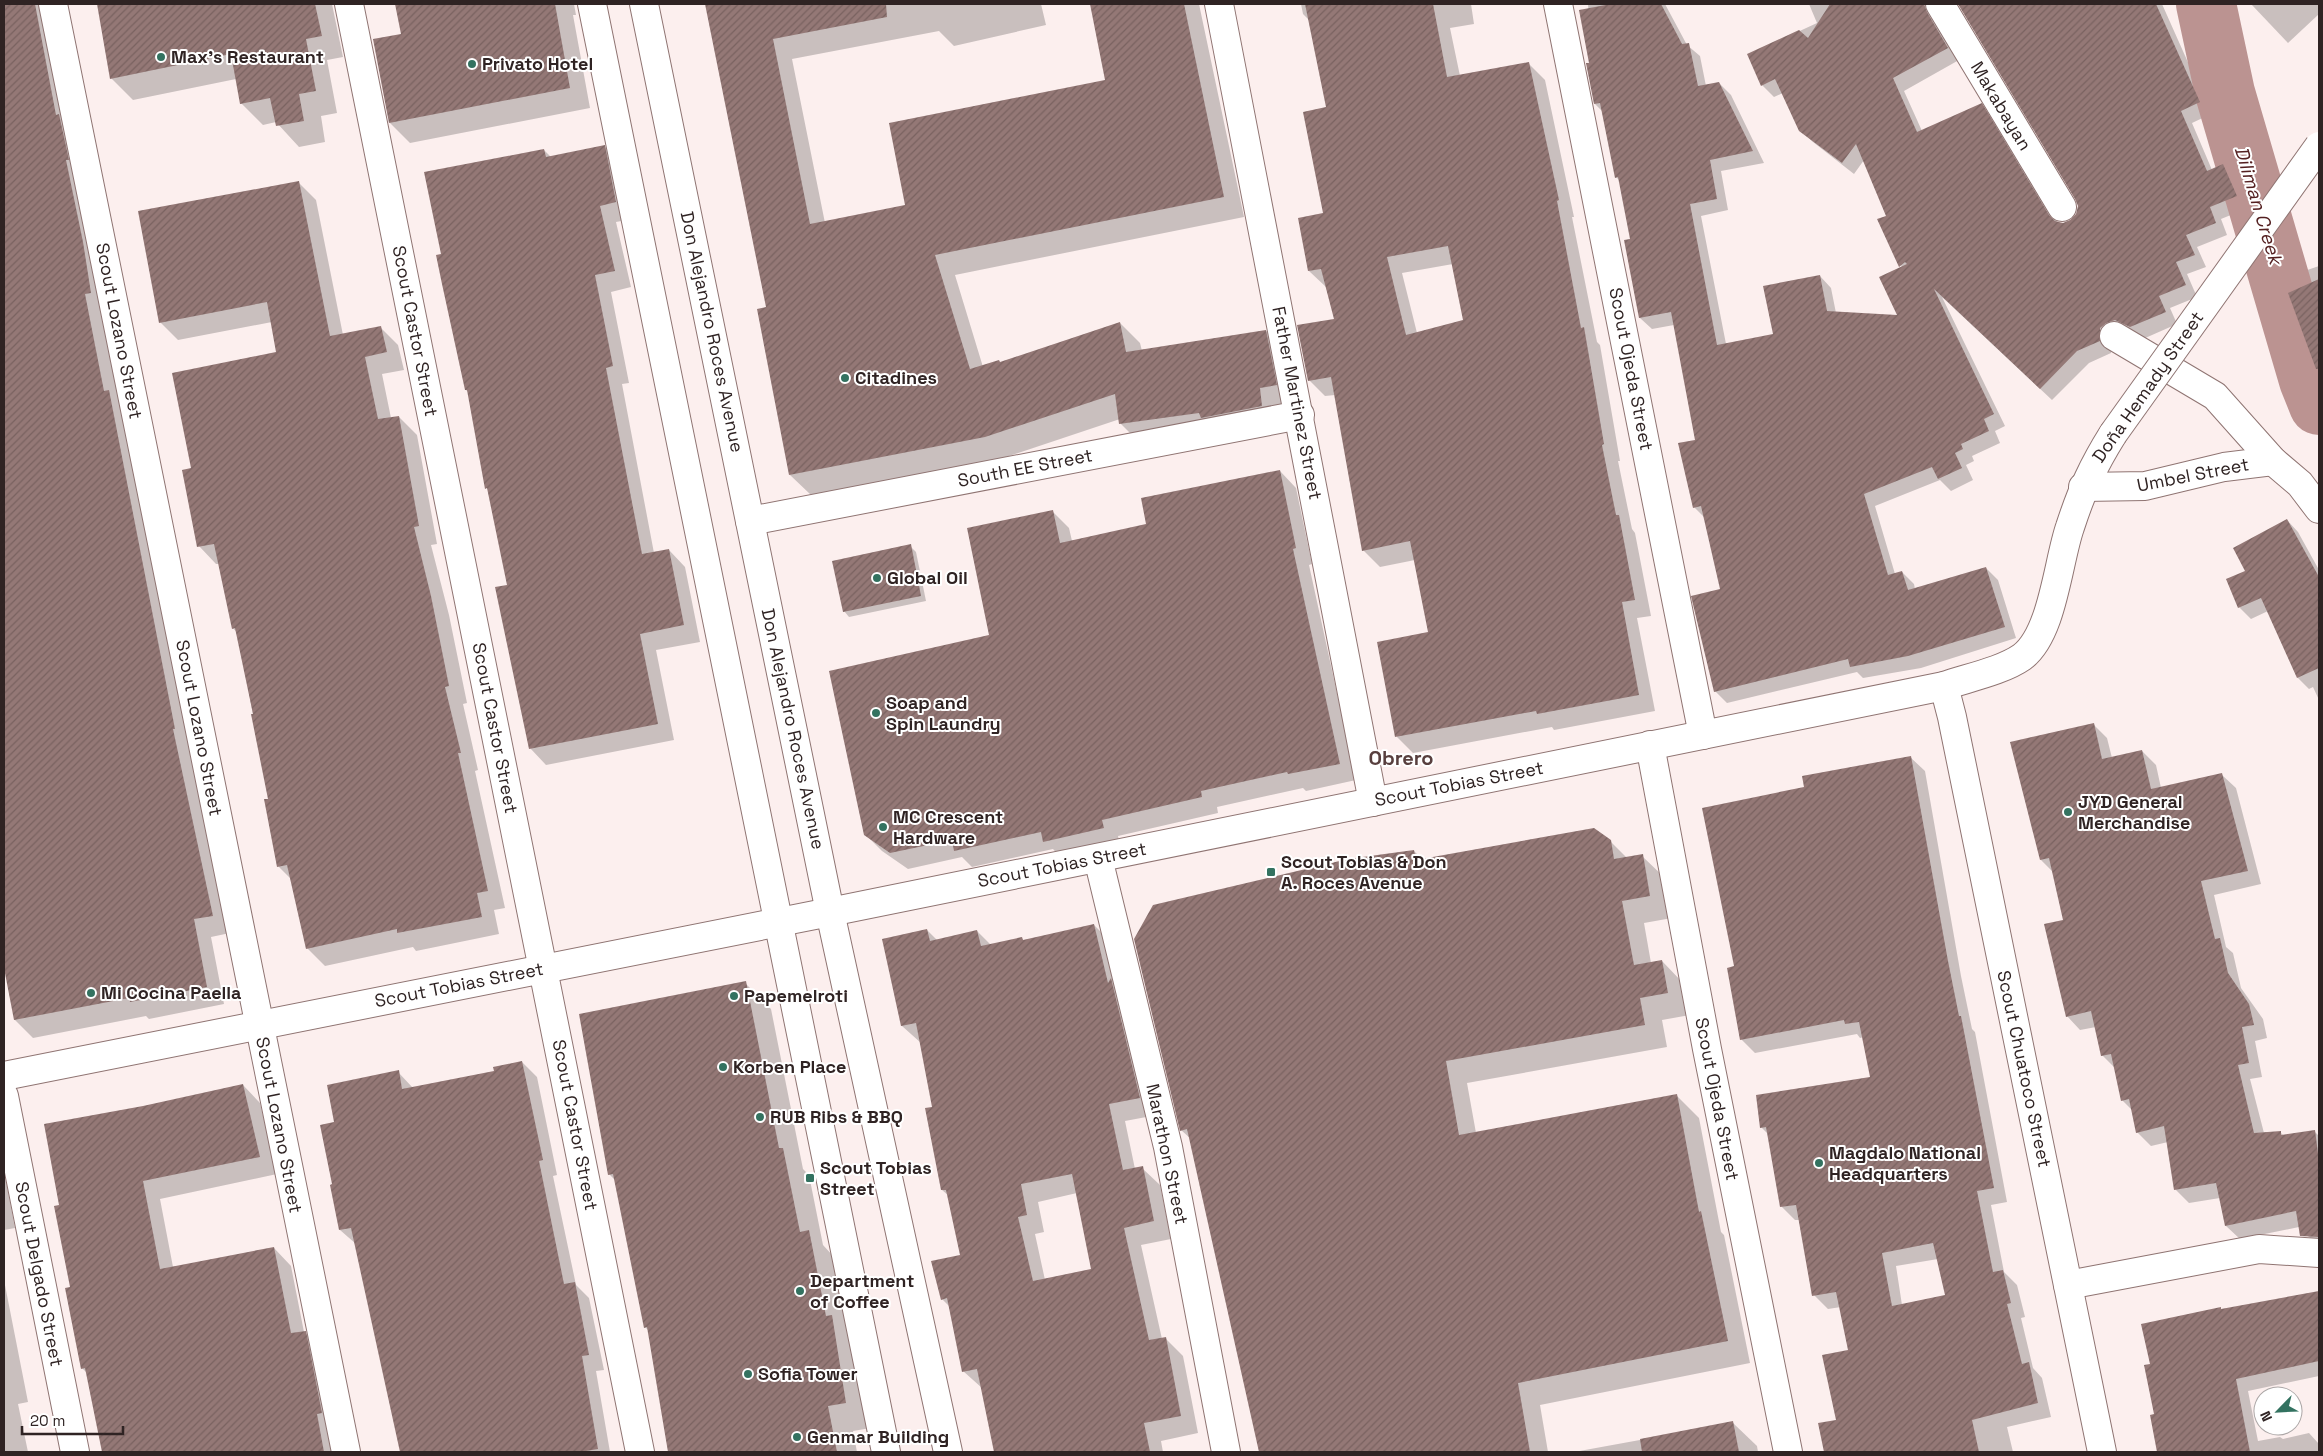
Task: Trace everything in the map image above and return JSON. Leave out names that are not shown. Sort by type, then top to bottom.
[{"type":"street","name":"Scout Lozano Street","points":[[52,4],[346,1452]]},
{"type":"street","name":"Scout Castor Street","points":[[349,4],[640,1452]]},
{"type":"street","points":[[592,4],[886,1452]]},
{"type":"street","name":"Don Alejandro Roces Avenue","points":[[644,4],[830,912],[948,1452]]},
{"type":"street","name":"Father Martinez Street","points":[[1220,4],[1373,802]]},
{"type":"street","name":"Scout Ojeda Street","points":[[1558,4],[1703,735]]},
{"type":"street","name":"Makabayan","points":[[1940,4],[2062,208]]},
{"type":"street","name":"Doña Hemady Street","points":[[1944,686],[1994,670],[2023,656],[2040,633],[2060,569],[2069,530],[2091,468],[2113,434],[2319,146]]},
{"type":"street","name":"Umbel Street","points":[[2114,336],[2215,396],[2273,461],[2300,484],[2319,509]]},
{"type":"street","name":"South EE Street","points":[[750,521],[1300,415]]},
{"type":"street","name":"Umbel Street","points":[[2083,487],[2145,486],[2224,467],[2273,461]]},
{"type":"street","name":"Scout Tobias Street","points":[[4,1076],[830,912],[1944,686]]},
{"type":"street","name":"Scout Chuatoco Street","points":[[1944,686],[1956,736],[2102,1452]]},
{"type":"street","name":"Scout Ojeda Street","points":[[1650,745],[1706,1049],[1788,1452]]},
{"type":"street","name":"Marathon Street","points":[[1098,858],[1168,1146],[1226,1452]]},
{"type":"street","name":"Scout Delgado Street","points":[[4,1096],[75,1452]]},
{"type":"street","points":[[2068,1285],[2259,1250],[2319,1253]]},
{"type":"building","points":[[4,4],[35,4],[56,115],[59,114],[69,160],[66,160],[83,242],[91,293],[85,294],[104,391],[109,390],[175,729],[173,729],[213,916],[194,919],[207,987],[130,1002],[129,998],[14,1020],[4,968]]},
{"type":"building","name":"Max's Restaurant","points":[[97,4],[315,4],[322,36],[306,39],[316,91],[299,94],[304,121],[276,126],[270,98],[240,104],[231,54],[110,79]]},
{"type":"building","name":"Privato Hotel","points":[[395,4],[555,4],[570,88],[389,123],[373,39],[401,34]]},
{"type":"building","points":[[705,4],[886,4],[887,17],[773,39],[810,224],[905,205],[889,123],[1105,80],[1090,4],[1184,4],[1224,197],[935,255],[970,369],[999,360],[1000,362],[1120,322],[1126,352],[1266,330],[1277,385],[1260,388],[1262,406],[1201,418],[1199,413],[1119,424],[1115,394],[985,437],[789,475],[757,309],[766,307]]},
{"type":"building","points":[[1305,4],[1433,4],[1447,77],[1529,62],[1559,200],[1557,201],[1581,328],[1584,327],[1604,444],[1602,445],[1616,515],[1619,515],[1635,600],[1622,602],[1639,695],[1537,714],[1536,711],[1395,737],[1377,642],[1428,632],[1410,541],[1362,551],[1331,377],[1308,381],[1297,325],[1334,319],[1321,269],[1308,271],[1298,218],[1323,213],[1303,112],[1326,107]],"holes":[[[1448,246],[1463,320],[1406,335],[1387,257]]]},
{"type":"building","points":[[1611,4],[1661,4],[1682,44],[1689,43],[1698,86],[1719,82],[1753,151],[1710,160],[1717,199],[1690,204],[1717,345],[1773,334],[1763,286],[1820,275],[1827,311],[1897,315],[1879,277],[1907,264],[1905,262],[1899,267],[1877,219],[1886,216],[1856,144],[1842,163],[1799,131],[1775,79],[1761,86],[1747,54],[1799,30],[1808,38],[1830,4],[1924,4],[1948,48],[1893,78],[1917,132],[1982,103],[2049,215],[2055,221],[2063,223],[2070,220],[2076,214],[2078,206],[2075,199],[1958,4],[2156,4],[2200,102],[2181,111],[2207,171],[2223,164],[2237,196],[2210,207],[2216,223],[2186,235],[2195,255],[2176,262],[2186,285],[2159,296],[2166,312],[2130,327],[2115,320],[2106,323],[2100,328],[2100,341],[2077,351],[2040,389],[1934,289],[1994,414],[1984,419],[1989,431],[1961,444],[1963,449],[1955,453],[1962,468],[1938,479],[1932,467],[1864,494],[1888,575],[1902,571],[1908,590],[1986,567],[2005,627],[1908,656],[1850,667],[1848,659],[1714,692],[1691,596],[1720,589],[1701,506],[1693,508],[1678,443],[1695,440],[1671,312],[1639,318],[1624,240],[1630,239],[1618,177],[1615,178],[1600,103],[1594,104],[1586,63],[1589,63],[1579,10]]},
{"type":"building","points":[[605,145],[616,202],[600,206],[615,271],[595,275],[613,366],[606,368],[642,554],[669,549],[684,625],[640,634],[658,724],[529,749],[495,587],[507,585],[487,488],[485,489],[467,390],[465,390],[436,255],[441,254],[424,172],[544,149],[546,157]]},
{"type":"building","points":[[299,181],[330,336],[381,326],[387,352],[365,357],[378,419],[399,416],[419,526],[414,527],[431,596],[449,686],[445,687],[461,753],[458,753],[488,891],[477,893],[482,917],[397,933],[397,929],[306,949],[287,865],[277,867],[264,799],[268,799],[251,714],[253,714],[235,628],[232,629],[214,544],[197,547],[182,470],[191,468],[172,373],[276,352],[267,302],[159,323],[138,211]]},
{"type":"building","points":[[2319,279],[2319,369],[2316,369],[2288,293]]},
{"type":"building","points":[[1280,470],[1296,548],[1293,549],[1340,764],[1288,774],[1287,772],[1201,791],[1202,797],[1102,820],[1104,828],[1043,842],[1041,832],[954,851],[952,840],[890,853],[864,835],[829,671],[989,635],[967,528],[1053,510],[1060,543],[1146,524],[1141,498]]},
{"type":"building","points":[[2287,519],[2319,577],[2319,668],[2297,678],[2261,598],[2238,608],[2226,579],[2245,571],[2233,548]]},
{"type":"building","name":"Global Oil","points":[[911,544],[921,596],[843,612],[832,561]]},
{"type":"building","points":[[2094,723],[2102,759],[2142,750],[2151,789],[2222,773],[2248,871],[2201,881],[2215,939],[2220,938],[2228,973],[2249,1004],[2254,1025],[2242,1027],[2249,1063],[2238,1065],[2254,1133],[2281,1131],[2281,1135],[2315,1130],[2319,1161],[2319,1237],[2300,1236],[2296,1211],[2225,1226],[2216,1183],[2174,1190],[2164,1126],[2136,1133],[2129,1099],[2121,1101],[2111,1054],[2101,1056],[2091,1011],[2066,1017],[2044,924],[2063,920],[2049,858],[2040,860],[2010,742]]},
{"type":"building","points":[[1911,756],[1948,961],[1959,1016],[1961,1016],[1994,1188],[1977,1191],[1993,1272],[2003,1270],[2011,1303],[2007,1304],[2022,1364],[2029,1362],[2038,1403],[1972,1420],[1979,1452],[1824,1452],[1818,1423],[1836,1420],[1822,1355],[1848,1350],[1836,1292],[1812,1296],[1796,1205],[1780,1207],[1766,1127],[1760,1128],[1756,1095],[1870,1077],[1859,1022],[1845,1024],[1844,1020],[1740,1040],[1727,968],[1734,966],[1702,808],[1804,787],[1802,776]],"holes":[[[1933,1243],[1945,1295],[1892,1306],[1882,1253]]]},
{"type":"building","points":[[1594,828],[1611,840],[1614,859],[1643,854],[1650,896],[1622,901],[1634,965],[1662,960],[1668,993],[1640,998],[1645,1025],[1446,1061],[1459,1135],[1677,1094],[1699,1212],[1701,1211],[1728,1341],[1518,1383],[1530,1452],[1259,1452],[1187,1129],[1180,1131],[1134,939],[1153,905],[1348,859],[1414,850],[1416,860]]},
{"type":"building","points":[[1094,924],[1108,983],[1111,978],[1140,1098],[1109,1104],[1123,1170],[1143,1166],[1154,1221],[1124,1228],[1149,1340],[1166,1337],[1181,1416],[1144,1423],[1150,1452],[994,1452],[977,1369],[962,1372],[947,1298],[941,1300],[931,1261],[960,1255],[946,1190],[941,1190],[925,1108],[932,1107],[916,1023],[901,1026],[882,939],[927,929],[930,941],[977,930],[981,946],[1022,937],[1023,940]],"holes":[[[1072,1174],[1091,1269],[1033,1281],[1018,1217],[1027,1215],[1021,1184]]]},
{"type":"building","points":[[746,981],[779,1148],[783,1148],[800,1232],[809,1230],[826,1316],[832,1315],[846,1403],[828,1406],[837,1452],[668,1452],[647,1327],[644,1328],[613,1174],[608,1175],[579,1014]]},
{"type":"building","points":[[522,1061],[543,1160],[539,1161],[564,1284],[575,1282],[589,1355],[582,1356],[598,1449],[580,1452],[400,1452],[351,1228],[339,1230],[330,1185],[332,1184],[320,1125],[334,1122],[327,1085],[399,1070],[402,1089],[494,1071],[493,1067]]},
{"type":"building","points":[[243,1084],[260,1157],[143,1181],[160,1269],[274,1247],[291,1333],[306,1331],[322,1413],[317,1414],[324,1452],[102,1452],[85,1368],[81,1369],[65,1288],[70,1287],[54,1206],[59,1205],[44,1124],[143,1106]]},
{"type":"building","points":[[2319,1291],[2319,1361],[2236,1379],[2250,1452],[2157,1452],[2150,1415],[2154,1414],[2144,1365],[2150,1364],[2141,1324],[2221,1307],[2221,1309]]},
{"type":"building","points":[[1733,1421],[1739,1452],[1642,1452],[1640,1439]]},
{"type":"waterway","name":"Diliman Creek","points":[[2206,4],[2225,93],[2309,380],[2319,405]]},
{"type":"place","name":"Max's Restaurant","points":[[161,57]]},
{"type":"place","name":"Privato Hotel","points":[[472,64]]},
{"type":"place","name":"Citadines","points":[[845,378]]},
{"type":"place","name":"Global Oil","points":[[877,578]]},
{"type":"place","name":"Soap and Spin Laundry","points":[[876,713]]},
{"type":"place","name":"JYD General Merchandise","points":[[2068,812]]},
{"type":"place","name":"MC Crescent Hardware","points":[[883,827]]},
{"type":"place","name":"Scout Tobias & Don A. Roces Avenue","points":[[1271,872]]},
{"type":"place","name":"Mi Cocina Paella","points":[[91,993]]},
{"type":"place","name":"Papemelroti","points":[[734,996]]},
{"type":"place","name":"Korben Place","points":[[723,1067]]},
{"type":"place","name":"RUB Ribs & BBQ","points":[[760,1117]]},
{"type":"place","name":"Magdalo National Headquarters","points":[[1819,1163]]},
{"type":"place","name":"Scout Tobias Street","points":[[810,1178]]},
{"type":"place","name":"Department of Coffee","points":[[800,1291]]},
{"type":"place","name":"Sofia Tower","points":[[748,1374]]},
{"type":"place","name":"Genmar Building","points":[[797,1437]]},
{"type":"district","name":"Obrero","points":[[1401,758]]}]
